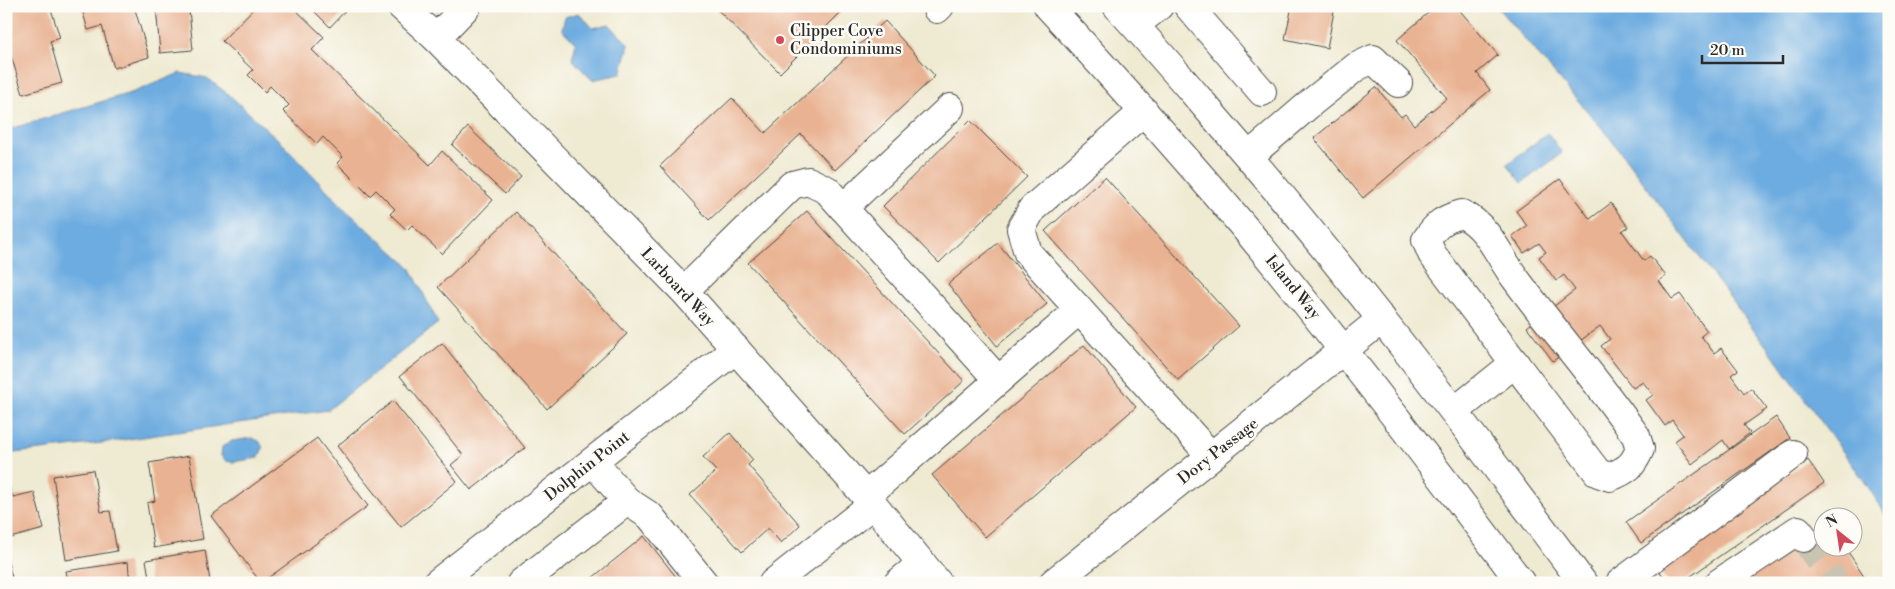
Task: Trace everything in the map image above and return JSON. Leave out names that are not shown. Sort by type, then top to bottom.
[{"type":"street","name":"Larboard Way","points":[[400,6],[436,38],[684,291],[870,500],[930,573]]},
{"type":"street","points":[[436,38],[467,6]]},
{"type":"street","name":"Island Way","points":[[1048,6],[1144,111],[1244,227],[1344,350],[1435,467],[1521,583]]},
{"type":"street","points":[[1159,6],[1126,16],[1249,156],[1382,319],[1455,411],[1583,583]]},
{"type":"street","points":[[1188,6],[1262,92]]},
{"type":"street","points":[[1249,156],[1356,67],[1373,59],[1398,83]]},
{"type":"street","points":[[843,208],[950,108]]},
{"type":"street","points":[[1144,111],[1032,209],[1021,229],[1028,253],[1211,456]]},
{"type":"street","points":[[684,291],[792,186],[808,181],[827,190],[998,380]]},
{"type":"street","points":[[1462,214],[1474,220],[1491,240],[1513,276],[1636,436],[1640,449],[1635,462],[1624,472],[1610,477],[1598,473],[1515,362],[1432,254],[1426,240],[1437,225],[1449,217],[1462,214]]},
{"type":"street","points":[[773,583],[870,500],[998,380],[1079,310]]},
{"type":"street","name":"Dory Passage","points":[[1053,583],[1382,319]]},
{"type":"street","name":"Dolphin Point","points":[[437,583],[736,349]]},
{"type":"street","points":[[1455,411],[1515,362]]},
{"type":"street","points":[[1620,583],[1793,454]]},
{"type":"street","points":[[593,462],[627,501],[650,516],[704,583]]},
{"type":"street","points":[[521,583],[627,501]]},
{"type":"street","points":[[1719,583],[1798,530],[1804,538]]},
{"type":"street","points":[[898,583],[930,573]]},
{"type":"water","points":[[1496,6],[1889,6],[1889,520],[1867,485],[1773,355],[1607,134]]},
{"type":"water","points":[[579,13],[593,28],[609,24],[629,45],[621,74],[592,80],[572,59],[576,44],[562,29],[565,17]]},
{"type":"water","points":[[180,73],[207,78],[228,94],[281,142],[347,211],[410,267],[438,323],[328,410],[102,443],[6,454],[6,130],[134,92]]},
{"type":"water","points":[[1548,133],[1562,153],[1522,183],[1507,164]]},
{"type":"water","points":[[252,438],[259,441],[263,448],[258,458],[232,462],[226,461],[221,456],[222,447],[232,441]]},
{"type":"building","points":[[21,6],[50,6],[60,38],[50,41],[62,83],[23,94],[6,40],[6,11]]},
{"type":"building","points":[[81,6],[134,6],[149,57],[114,68],[102,26],[88,30]]},
{"type":"building","points":[[156,6],[222,6],[223,8],[189,10],[193,50],[160,53]]},
{"type":"building","points":[[256,6],[292,6],[324,37],[312,50],[430,165],[442,151],[493,200],[442,254],[412,225],[407,230],[390,214],[395,209],[376,190],[370,196],[337,163],[343,157],[323,137],[317,144],[283,111],[289,105],[270,86],[265,92],[248,75],[253,70],[222,41]]},
{"type":"building","points":[[309,6],[343,6],[346,10],[330,27]]},
{"type":"building","name":"Clipper Cove Condominiums","points":[[714,6],[847,6],[780,73]]},
{"type":"building","points":[[1292,6],[1335,6],[1327,48],[1285,39]]},
{"type":"building","points":[[1436,6],[1456,6],[1498,55],[1477,73],[1490,90],[1363,198],[1314,138],[1376,87],[1401,117],[1405,114],[1414,125],[1447,98],[1397,40]]},
{"type":"building","points":[[885,21],[935,76],[835,170],[801,134],[709,220],[660,166],[732,98],[765,133]]},
{"type":"building","points":[[970,120],[1027,177],[939,263],[883,206]]},
{"type":"building","points":[[468,127],[521,177],[505,194],[452,145]]},
{"type":"building","points":[[1105,177],[1239,326],[1178,380],[1045,231]]},
{"type":"building","points":[[1560,179],[1590,219],[1611,203],[1628,227],[1622,231],[1644,261],[1650,256],[1666,276],[1659,281],[1672,299],[1680,294],[1707,331],[1701,336],[1714,353],[1721,348],[1738,370],[1731,375],[1744,393],[1751,388],[1767,409],[1744,425],[1750,433],[1729,449],[1723,440],[1692,464],[1675,441],[1683,435],[1672,420],[1665,426],[1646,400],[1653,395],[1643,382],[1633,388],[1601,346],[1610,339],[1600,326],[1553,361],[1527,327],[1575,290],[1564,275],[1556,281],[1539,257],[1546,252],[1539,243],[1524,253],[1512,236],[1527,226],[1516,211]]},
{"type":"building","points":[[807,211],[964,381],[905,434],[748,263]]},
{"type":"building","points":[[516,212],[627,334],[547,409],[438,287]]},
{"type":"building","points":[[998,243],[1047,304],[997,346],[948,284]]},
{"type":"building","points":[[442,343],[525,448],[471,490],[451,465],[463,455],[400,376]]},
{"type":"building","points":[[1084,345],[1136,407],[985,537],[932,475]]},
{"type":"building","points":[[393,401],[457,481],[401,527],[337,446]]},
{"type":"building","points":[[1776,417],[1790,438],[1641,543],[1626,522]]},
{"type":"building","points":[[730,433],[753,460],[748,465],[800,525],[781,543],[768,528],[742,552],[690,495],[716,471],[703,457]]},
{"type":"building","points":[[317,438],[368,506],[261,583],[211,516]]},
{"type":"building","points":[[189,456],[203,539],[154,548],[147,503],[155,501],[149,463]]},
{"type":"building","points":[[1808,460],[1824,483],[1681,583],[1668,583],[1656,566]]},
{"type":"building","points":[[93,470],[101,512],[110,511],[117,551],[66,560],[53,476]]},
{"type":"building","points":[[6,476],[13,497],[34,492],[44,529],[6,539]]},
{"type":"building","points":[[1812,533],[1812,556],[1851,556],[1869,583],[1738,583]]},
{"type":"building","points":[[644,536],[681,583],[586,583]]},
{"type":"building","points":[[205,550],[210,581],[200,583],[150,583],[146,560]]},
{"type":"building","points":[[6,558],[12,578],[6,580]]},
{"type":"building","points":[[128,562],[130,583],[68,583],[66,571]]},
{"type":"tunnel","points":[[1804,538],[1835,583]]},
{"type":"place","name":"Clipper Cove Condominiums","points":[[780,40]]}]
